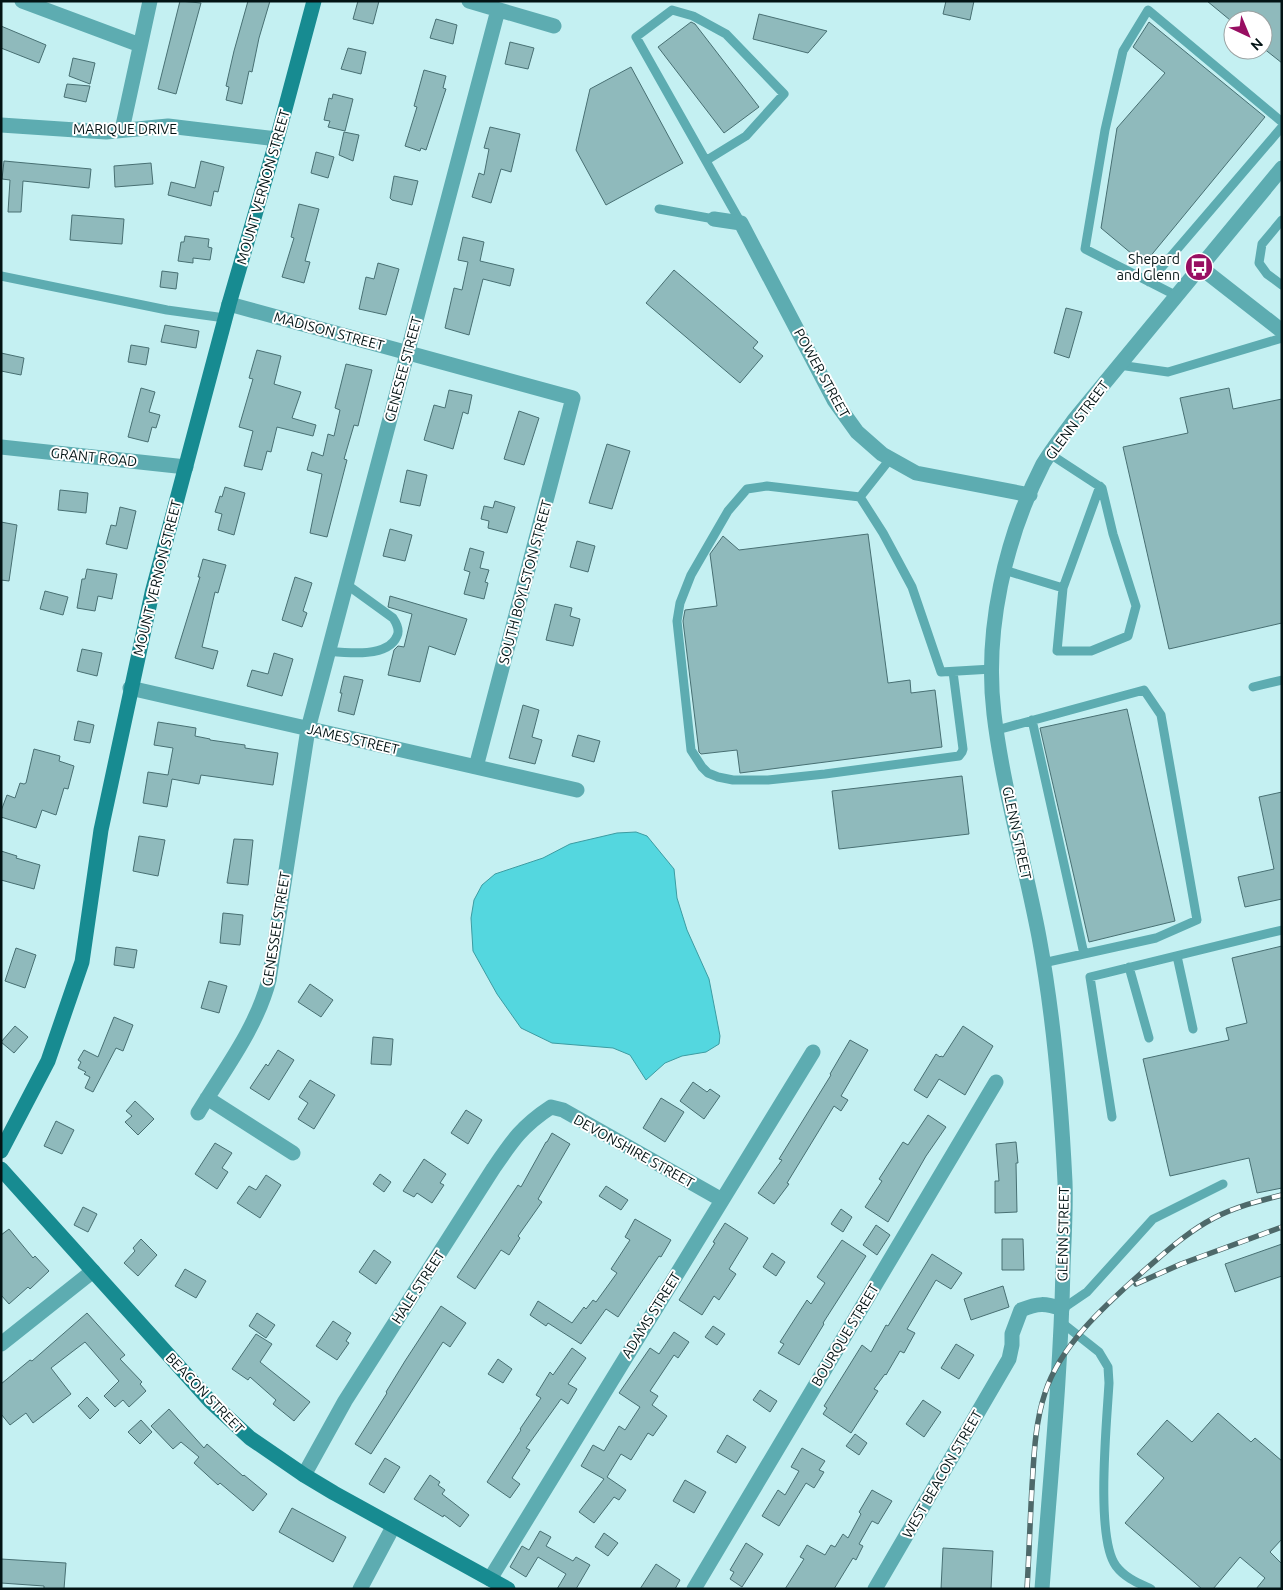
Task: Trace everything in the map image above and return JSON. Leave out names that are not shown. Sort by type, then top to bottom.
[{"type":"main road","name":"MOUNT VERNON STREET","points":[[1,1151],[48,1061],[82,962],[101,830],[130,688],[152,593],[227,311],[277,139],[314,1]]},
{"type":"main road","name":"BEACON STREET","points":[[1,1169],[229,1420],[250,1438],[304,1475],[393,1527],[508,1589]]},
{"type":"street","points":[[22,1],[140,45]]},
{"type":"street","points":[[122,130],[150,1]]},
{"type":"street","points":[[469,1],[554,26]]},
{"type":"street","name":"GENESEE STREET","points":[[308,728],[498,10]]},
{"type":"street","name":"MARIQUE DRIVE","points":[[1,125],[106,132],[168,126],[277,139]]},
{"type":"street","name":"GLENN STREET","points":[[1042,1589],[1062,1316],[1065,1186],[1058,1077],[1043,963],[1039,937],[1013,824],[992,699],[995,615],[1009,551],[1044,463],[1074,420],[1282,168]]},
{"type":"street","points":[[714,219],[741,223]]},
{"type":"street","name":"POWER STREET","points":[[741,223],[834,400],[857,432],[882,454],[916,472],[1030,495]]},
{"type":"street","points":[[1200,267],[1282,330]]},
{"type":"street","name":"MADISON STREET","points":[[227,311],[407,353],[573,398]]},
{"type":"street","name":"SOUTH BOYLSTON STREET","points":[[476,767],[573,398]]},
{"type":"street","name":"GRANT ROAD","points":[[1,447],[186,467]]},
{"type":"street","name":"JAMES STREET","points":[[130,688],[576,790]]},
{"type":"street","name":"GENESSEE STREET","points":[[198,1113],[246,1034],[264,998],[269,980],[308,728]]},
{"type":"street","name":"ADAMS STREET","points":[[490,1579],[813,1052]]},
{"type":"street","name":"BOURQUE STREET","points":[[694,1589],[996,1082]]},
{"type":"street","points":[[207,1098],[293,1153]]},
{"type":"street","name":"DEVONSHIRE STREET","points":[[546,1110],[551,1107],[563,1110],[722,1200]]},
{"type":"street","name":"HALE STREET","points":[[304,1475],[345,1400],[493,1169],[516,1135],[536,1116],[546,1110]]},
{"type":"street","points":[[1,1344],[93,1271]]},
{"type":"street","name":"WEST BEACON STREET","points":[[874,1589],[1009,1359],[1012,1334],[1021,1310],[1032,1305],[1047,1304],[1062,1316]]},
{"type":"street","points":[[360,1589],[393,1527]]},
{"type":"lane","points":[[707,160],[746,136],[784,94],[726,34],[693,16],[672,10],[636,37],[741,223]]},
{"type":"lane","points":[[1177,296],[1085,249],[1105,130],[1123,51],[1148,10],[1282,122]]},
{"type":"lane","points":[[1149,282],[1282,127]]},
{"type":"lane","points":[[659,209],[714,219]]},
{"type":"lane","points":[[1282,220],[1262,244],[1259,263],[1267,274],[1282,285]]},
{"type":"lane","points":[[1,276],[167,310],[227,311]]},
{"type":"lane","points":[[1119,365],[1168,372],[1282,338]]},
{"type":"lane","points":[[1050,454],[1100,486],[1102,488],[1113,534],[1136,606],[1128,636],[1091,651],[1057,651],[1063,588],[1100,486]]},
{"type":"lane","points":[[860,497],[890,459]]},
{"type":"lane","points":[[860,497],[755,486],[747,489],[728,511],[692,575],[680,603],[676,621],[691,750],[695,758],[702,767],[713,775],[747,781],[825,774],[959,756],[963,749],[953,672]]},
{"type":"lane","points":[[860,497],[883,533],[912,587],[941,672],[992,669]]},
{"type":"lane","points":[[1004,570],[1063,588]]},
{"type":"lane","points":[[328,652],[375,652],[392,644],[398,636],[398,626],[393,618],[346,584]]},
{"type":"lane","points":[[1253,688],[1282,680]]},
{"type":"lane","points":[[996,730],[1144,690],[1161,715],[1197,920],[1156,938],[1043,963]]},
{"type":"lane","points":[[1032,720],[1084,954]]},
{"type":"lane","points":[[1112,1117],[1090,977],[1282,930]]},
{"type":"lane","points":[[1177,956],[1194,1029]]},
{"type":"lane","points":[[1129,967],[1149,1038]]},
{"type":"lane","points":[[1151,1589],[1129,1578],[1115,1565],[1108,1543],[1104,1481],[1109,1383],[1108,1366],[1099,1352],[1062,1316],[1087,1292],[1153,1219],[1223,1184]]},
{"type":"water","points":[[636,832],[647,836],[674,869],[677,898],[687,930],[709,979],[720,1036],[719,1044],[706,1052],[682,1056],[665,1063],[646,1080],[630,1055],[613,1048],[552,1043],[521,1028],[497,994],[473,951],[471,918],[474,900],[482,885],[495,874],[543,858],[570,844],[617,833]]},
{"type":"building","points":[[180,1],[201,3],[176,94],[158,89]]},
{"type":"building","points":[[248,1],[270,1],[259,38],[252,72],[249,71],[242,104],[226,100],[229,87],[226,86]]},
{"type":"building","points":[[358,1],[379,1],[373,24],[353,19]]},
{"type":"building","points":[[946,1],[974,1],[970,20],[943,14]]},
{"type":"building","points":[[1207,1],[1282,1],[1282,63],[1273,56],[1273,10],[1223,10],[1223,14]]},
{"type":"building","points":[[759,14],[827,31],[808,53],[753,39]]},
{"type":"building","points":[[436,19],[457,25],[453,44],[430,38]]},
{"type":"building","points":[[691,22],[695,24],[759,107],[724,133],[658,47]]},
{"type":"building","points":[[1149,22],[1265,117],[1144,264],[1101,228],[1117,128],[1165,73],[1133,47]]},
{"type":"building","points":[[1,26],[46,45],[39,63],[1,48]]},
{"type":"building","points":[[510,42],[534,48],[528,69],[505,64]]},
{"type":"building","points":[[348,48],[366,52],[361,74],[341,69]]},
{"type":"building","points":[[73,58],[95,63],[90,84],[69,76]]},
{"type":"building","points":[[631,67],[683,163],[606,205],[576,150],[590,89]]},
{"type":"building","points":[[424,70],[446,76],[443,88],[446,89],[426,150],[421,148],[420,151],[405,146],[417,107],[414,106]]},
{"type":"building","points":[[67,84],[90,86],[86,102],[64,97]]},
{"type":"building","points":[[333,94],[353,99],[345,131],[328,127],[330,121],[324,120],[329,98],[332,99]]},
{"type":"building","points":[[490,127],[520,134],[511,172],[501,169],[491,203],[472,197],[479,173],[484,175],[489,149],[484,148]]},
{"type":"building","points":[[344,132],[359,135],[353,161],[339,155]]},
{"type":"building","points":[[316,152],[334,157],[328,178],[311,173]]},
{"type":"building","points":[[4,161],[91,169],[89,188],[23,181],[21,212],[8,212],[10,180],[2,179]]},
{"type":"building","points":[[201,161],[224,167],[218,192],[214,191],[211,206],[168,195],[171,182],[195,188]]},
{"type":"building","points":[[151,163],[153,184],[115,187],[114,166]]},
{"type":"building","points":[[394,176],[418,181],[412,205],[390,198]]},
{"type":"building","points":[[299,204],[319,209],[305,261],[310,262],[304,283],[282,277],[294,238],[291,237]]},
{"type":"building","points":[[72,215],[124,219],[122,244],[70,240]]},
{"type":"building","points":[[185,236],[209,239],[208,247],[212,248],[210,260],[193,258],[193,263],[178,261],[181,242],[184,242]]},
{"type":"building","points":[[463,237],[484,242],[480,261],[514,269],[510,286],[483,279],[469,335],[445,328],[454,288],[462,290],[468,262],[458,260]]},
{"type":"building","points":[[378,263],[399,269],[386,315],[359,309],[366,277],[374,279]]},
{"type":"building","points":[[674,270],[758,342],[753,348],[763,356],[740,383],[646,303]]},
{"type":"building","points":[[162,271],[178,273],[176,289],[160,287]]},
{"type":"building","points":[[1066,308],[1082,312],[1069,358],[1054,353]]},
{"type":"building","points":[[165,325],[199,331],[196,348],[161,342]]},
{"type":"building","points":[[131,345],[149,348],[146,365],[128,362]]},
{"type":"building","points":[[257,350],[281,356],[274,384],[301,392],[292,418],[316,425],[313,436],[277,427],[271,452],[267,451],[262,470],[244,466],[253,431],[239,427],[253,379],[249,378]]},
{"type":"building","points":[[1,353],[24,358],[21,375],[1,371]]},
{"type":"building","points":[[346,364],[372,370],[358,426],[354,425],[344,459],[347,460],[327,537],[310,533],[322,474],[307,470],[312,452],[323,456],[328,434],[334,436],[340,410],[335,408]]},
{"type":"building","points":[[141,388],[155,392],[149,412],[160,415],[156,428],[152,427],[148,442],[128,437]]},
{"type":"building","points":[[1229,388],[1233,409],[1282,399],[1282,623],[1169,649],[1123,447],[1188,433],[1180,398]]},
{"type":"building","points":[[449,390],[472,395],[468,414],[463,412],[453,449],[424,440],[434,405],[445,408]]},
{"type":"building","points":[[519,411],[539,418],[524,465],[504,459]]},
{"type":"building","points":[[607,444],[630,451],[612,509],[589,503]]},
{"type":"building","points":[[407,470],[427,475],[420,506],[400,502]]},
{"type":"building","points":[[225,487],[245,493],[234,535],[218,530],[222,514],[215,512]]},
{"type":"building","points":[[60,490],[88,493],[86,513],[58,510]]},
{"type":"building","points":[[495,501],[515,507],[507,533],[488,528],[489,521],[481,519],[484,506],[493,508]]},
{"type":"building","points":[[120,507],[136,511],[127,549],[106,544],[111,525],[116,526]]},
{"type":"building","points":[[1,522],[17,525],[9,581],[1,580]]},
{"type":"building","points":[[390,529],[412,535],[405,561],[383,556]]},
{"type":"building","points":[[868,534],[888,683],[910,680],[911,693],[935,690],[942,747],[740,773],[737,750],[701,754],[699,752],[683,621],[685,610],[717,606],[710,554],[723,536],[739,550]]},
{"type":"building","points":[[577,541],[595,546],[588,572],[570,567]]},
{"type":"building","points":[[470,548],[484,552],[480,568],[489,570],[485,582],[488,583],[484,599],[464,594],[470,572],[464,570]]},
{"type":"building","points":[[203,559],[226,565],[218,593],[215,592],[202,647],[218,651],[213,669],[175,658],[200,577],[198,577]]},
{"type":"building","points":[[87,569],[117,574],[112,599],[98,596],[95,611],[77,608],[82,579],[85,579]]},
{"type":"building","points":[[295,577],[312,583],[303,611],[307,613],[302,627],[282,620]]},
{"type":"building","points":[[45,591],[68,597],[63,615],[40,609]]},
{"type":"building","points":[[390,596],[467,619],[455,655],[429,646],[420,682],[388,675],[394,650],[398,646],[404,647],[412,614],[388,607]]},
{"type":"building","points":[[555,604],[572,608],[570,616],[580,619],[573,646],[546,640]]},
{"type":"building","points":[[82,649],[102,653],[97,676],[77,671]]},
{"type":"building","points":[[274,653],[293,659],[282,696],[247,686],[252,670],[268,674]]},
{"type":"building","points":[[344,676],[363,680],[354,715],[338,711]]},
{"type":"building","points":[[523,705],[539,710],[532,737],[542,740],[535,764],[509,758]]},
{"type":"building","points":[[1127,709],[1175,921],[1089,942],[1040,728]]},
{"type":"building","points":[[78,721],[94,725],[90,743],[74,740]]},
{"type":"building","points":[[158,722],[196,728],[195,736],[210,740],[245,745],[245,748],[278,753],[273,785],[201,775],[199,784],[172,779],[167,807],[143,803],[148,772],[168,775],[173,748],[154,745]]},
{"type":"building","points":[[578,735],[600,741],[594,762],[572,756]]},
{"type":"building","points":[[34,749],[60,756],[59,761],[74,766],[68,789],[64,788],[56,815],[42,810],[36,828],[1,817],[1,811],[7,795],[15,798],[20,783],[26,783]]},
{"type":"building","points":[[962,776],[969,834],[839,849],[832,791]]},
{"type":"building","points":[[1282,792],[1282,899],[1245,907],[1238,877],[1274,869],[1259,797]]},
{"type":"building","points":[[139,836],[165,840],[158,876],[133,871]]},
{"type":"building","points":[[234,839],[253,840],[248,885],[227,883]]},
{"type":"building","points":[[1,851],[17,856],[16,858],[40,865],[34,889],[1,880]]},
{"type":"building","points":[[223,913],[243,915],[240,945],[220,943]]},
{"type":"building","points":[[1282,946],[1282,1188],[1257,1193],[1249,1158],[1170,1176],[1143,1059],[1229,1040],[1226,1028],[1247,1023],[1232,958]]},
{"type":"building","points":[[116,947],[137,950],[134,968],[114,965]]},
{"type":"building","points":[[16,948],[36,955],[25,988],[5,981]]},
{"type":"building","points":[[209,981],[227,986],[219,1013],[201,1008]]},
{"type":"building","points":[[310,984],[333,1000],[321,1017],[298,1002]]},
{"type":"building","points":[[114,1017],[133,1025],[123,1051],[116,1048],[93,1092],[85,1088],[90,1077],[84,1074],[86,1072],[78,1068],[81,1062],[78,1060],[84,1050],[98,1057]]},
{"type":"building","points":[[15,1026],[28,1037],[14,1053],[1,1042]]},
{"type":"building","points":[[963,1026],[993,1046],[965,1095],[939,1079],[927,1098],[914,1090],[936,1054],[943,1057]]},
{"type":"building","points":[[373,1037],[393,1039],[391,1065],[371,1064]]},
{"type":"building","points":[[850,1040],[868,1050],[841,1096],[848,1100],[841,1111],[834,1106],[787,1183],[789,1184],[774,1204],[758,1193],[782,1160],[779,1159],[831,1075]]},
{"type":"building","points":[[278,1050],[294,1060],[269,1100],[250,1088]]},
{"type":"building","points":[[310,1080],[335,1095],[314,1129],[298,1119],[308,1103],[299,1097]]},
{"type":"building","points":[[693,1082],[707,1092],[710,1089],[720,1096],[704,1119],[680,1101]]},
{"type":"building","points":[[661,1098],[684,1112],[665,1142],[643,1128]]},
{"type":"building","points":[[135,1101],[154,1119],[138,1135],[125,1122],[132,1116],[126,1111]]},
{"type":"building","points":[[466,1110],[482,1120],[468,1144],[451,1133]]},
{"type":"building","points":[[928,1115],[946,1127],[926,1156],[888,1222],[865,1207],[882,1181],[879,1179],[903,1142],[908,1145]]},
{"type":"building","points":[[56,1121],[74,1130],[62,1154],[44,1146]]},
{"type":"building","points":[[552,1133],[570,1144],[538,1199],[542,1202],[518,1236],[520,1238],[509,1255],[501,1250],[475,1289],[457,1277],[518,1185],[521,1187]]},
{"type":"building","points":[[1016,1142],[1018,1163],[1016,1163],[1017,1212],[995,1213],[995,1181],[999,1181],[996,1144]]},
{"type":"building","points":[[215,1143],[232,1153],[222,1168],[228,1172],[217,1189],[195,1174]]},
{"type":"building","points":[[424,1159],[446,1174],[440,1183],[444,1185],[432,1203],[417,1193],[414,1197],[403,1191]]},
{"type":"building","points":[[380,1174],[391,1182],[384,1192],[373,1184]]},
{"type":"building","points":[[266,1175],[281,1185],[260,1218],[237,1203],[249,1186],[256,1190]]},
{"type":"building","points":[[606,1186],[628,1200],[621,1210],[599,1196]]},
{"type":"building","points":[[83,1207],[97,1214],[88,1232],[74,1225]]},
{"type":"building","points":[[841,1209],[852,1217],[843,1232],[831,1224]]},
{"type":"building","points":[[635,1219],[671,1240],[618,1317],[606,1309],[581,1344],[548,1323],[546,1326],[530,1315],[538,1301],[572,1323],[584,1307],[586,1309],[593,1300],[596,1302],[617,1273],[611,1269],[630,1240],[625,1237]]},
{"type":"building","points":[[725,1223],[748,1238],[729,1269],[736,1274],[719,1300],[714,1296],[702,1315],[679,1300],[715,1243],[713,1242]]},
{"type":"building","points":[[876,1225],[890,1235],[877,1255],[863,1245]]},
{"type":"building","points":[[9,1229],[33,1258],[35,1256],[49,1271],[30,1289],[28,1287],[9,1304],[1,1295],[1,1235]]},
{"type":"building","points":[[141,1239],[157,1255],[138,1276],[124,1263],[135,1251],[133,1248]]},
{"type":"building","points":[[1002,1239],[1023,1239],[1024,1270],[1002,1270]]},
{"type":"building","points":[[842,1240],[866,1256],[823,1323],[799,1365],[778,1353],[784,1344],[780,1342],[807,1300],[811,1304],[825,1283],[817,1277]]},
{"type":"building","points":[[1282,1244],[1282,1276],[1235,1292],[1225,1264]]},
{"type":"building","points":[[374,1250],[391,1262],[376,1284],[359,1272]]},
{"type":"building","points":[[772,1253],[785,1262],[776,1276],[763,1267]]},
{"type":"building","points":[[932,1254],[962,1273],[951,1289],[936,1280],[907,1329],[915,1333],[904,1353],[900,1351],[886,1375],[874,1389],[878,1391],[851,1433],[823,1414],[827,1408],[824,1406],[862,1345],[871,1352],[886,1325],[888,1326]]},
{"type":"building","points":[[185,1269],[206,1281],[196,1298],[175,1286]]},
{"type":"building","points":[[1003,1286],[1009,1307],[971,1320],[964,1299]]},
{"type":"building","points":[[441,1306],[466,1323],[450,1347],[443,1342],[371,1454],[355,1444]]},
{"type":"building","points":[[87,1313],[125,1355],[120,1359],[142,1382],[140,1384],[146,1391],[129,1407],[123,1400],[115,1407],[104,1396],[119,1381],[85,1342],[51,1368],[71,1394],[33,1423],[26,1413],[10,1425],[1,1414],[1,1384],[30,1360],[32,1361]]},
{"type":"building","points":[[257,1313],[275,1325],[266,1338],[249,1326]]},
{"type":"building","points":[[333,1321],[351,1333],[346,1341],[349,1343],[337,1360],[316,1346]]},
{"type":"building","points":[[713,1326],[725,1334],[717,1345],[705,1337]]},
{"type":"building","points":[[674,1332],[689,1342],[678,1358],[674,1355],[650,1391],[658,1396],[652,1405],[667,1416],[653,1436],[648,1433],[631,1460],[621,1454],[607,1477],[626,1490],[619,1500],[614,1497],[594,1523],[579,1512],[604,1479],[581,1466],[593,1445],[604,1451],[619,1426],[625,1430],[640,1407],[619,1393],[650,1348],[659,1354]]},
{"type":"building","points":[[256,1334],[272,1344],[260,1362],[310,1402],[294,1421],[273,1404],[276,1400],[250,1377],[248,1380],[232,1369]]},
{"type":"building","points":[[956,1344],[974,1355],[959,1379],[941,1368]]},
{"type":"building","points":[[572,1348],[586,1358],[568,1384],[577,1389],[568,1404],[561,1399],[526,1448],[530,1450],[512,1478],[520,1484],[510,1498],[487,1482],[541,1398],[536,1395],[550,1372],[553,1375]]},
{"type":"building","points":[[498,1359],[512,1369],[503,1383],[488,1374]]},
{"type":"building","points":[[760,1390],[777,1401],[770,1412],[753,1400]]},
{"type":"building","points":[[87,1397],[99,1410],[90,1419],[78,1406]]},
{"type":"building","points":[[923,1400],[941,1412],[924,1437],[906,1424]]},
{"type":"building","points":[[169,1409],[204,1448],[207,1444],[243,1476],[267,1494],[253,1511],[220,1483],[218,1485],[194,1463],[199,1457],[181,1442],[173,1449],[151,1426]]},
{"type":"building","points":[[1218,1413],[1251,1442],[1255,1438],[1282,1461],[1282,1539],[1270,1552],[1282,1564],[1282,1589],[1256,1589],[1265,1578],[1240,1557],[1213,1589],[1202,1589],[1125,1523],[1164,1478],[1137,1454],[1167,1420],[1192,1442]]},
{"type":"building","points":[[141,1420],[152,1432],[140,1444],[128,1432]]},
{"type":"building","points":[[855,1434],[867,1443],[859,1455],[846,1446]]},
{"type":"building","points":[[727,1435],[746,1447],[736,1463],[717,1452]]},
{"type":"building","points":[[802,1448],[825,1461],[819,1470],[824,1472],[814,1488],[806,1483],[779,1526],[762,1516],[778,1490],[785,1495],[799,1471],[791,1467]]},
{"type":"building","points":[[385,1458],[400,1467],[384,1493],[369,1484]]},
{"type":"building","points":[[430,1475],[440,1482],[438,1485],[445,1490],[442,1494],[469,1515],[460,1527],[444,1515],[443,1517],[414,1499]]},
{"type":"building","points":[[685,1480],[706,1492],[694,1513],[673,1501]]},
{"type":"building","points":[[872,1490],[892,1501],[878,1524],[872,1521],[859,1544],[863,1546],[856,1560],[853,1558],[834,1589],[785,1589],[804,1559],[800,1557],[807,1545],[825,1555],[831,1545],[835,1547],[843,1534],[848,1538],[861,1514],[859,1512]]},
{"type":"building","points":[[292,1508],[346,1537],[333,1562],[279,1532]]},
{"type":"building","points":[[540,1531],[551,1537],[546,1546],[573,1561],[576,1557],[590,1565],[576,1589],[557,1589],[566,1574],[538,1557],[526,1577],[510,1567],[522,1546],[529,1550]]},
{"type":"building","points":[[604,1533],[618,1543],[608,1556],[595,1547]]},
{"type":"building","points":[[746,1543],[763,1554],[742,1587],[730,1579],[734,1572],[730,1570]]},
{"type":"building","points":[[943,1548],[993,1551],[991,1589],[941,1589]]},
{"type":"building","points":[[1,1559],[66,1563],[64,1589],[44,1589],[44,1586],[1,1583]]},
{"type":"building","points":[[656,1564],[680,1580],[675,1589],[640,1589]]},
{"type":"railway","points":[[1027,1589],[1034,1451],[1037,1427],[1045,1393],[1062,1357],[1074,1340],[1102,1309],[1187,1235],[1205,1223],[1230,1211],[1282,1195]]},
{"type":"railway","points":[[1136,1284],[1181,1264],[1282,1227]]},
{"type":"place","name":"Shepard and Glenn","points":[[1199,267]]}]
